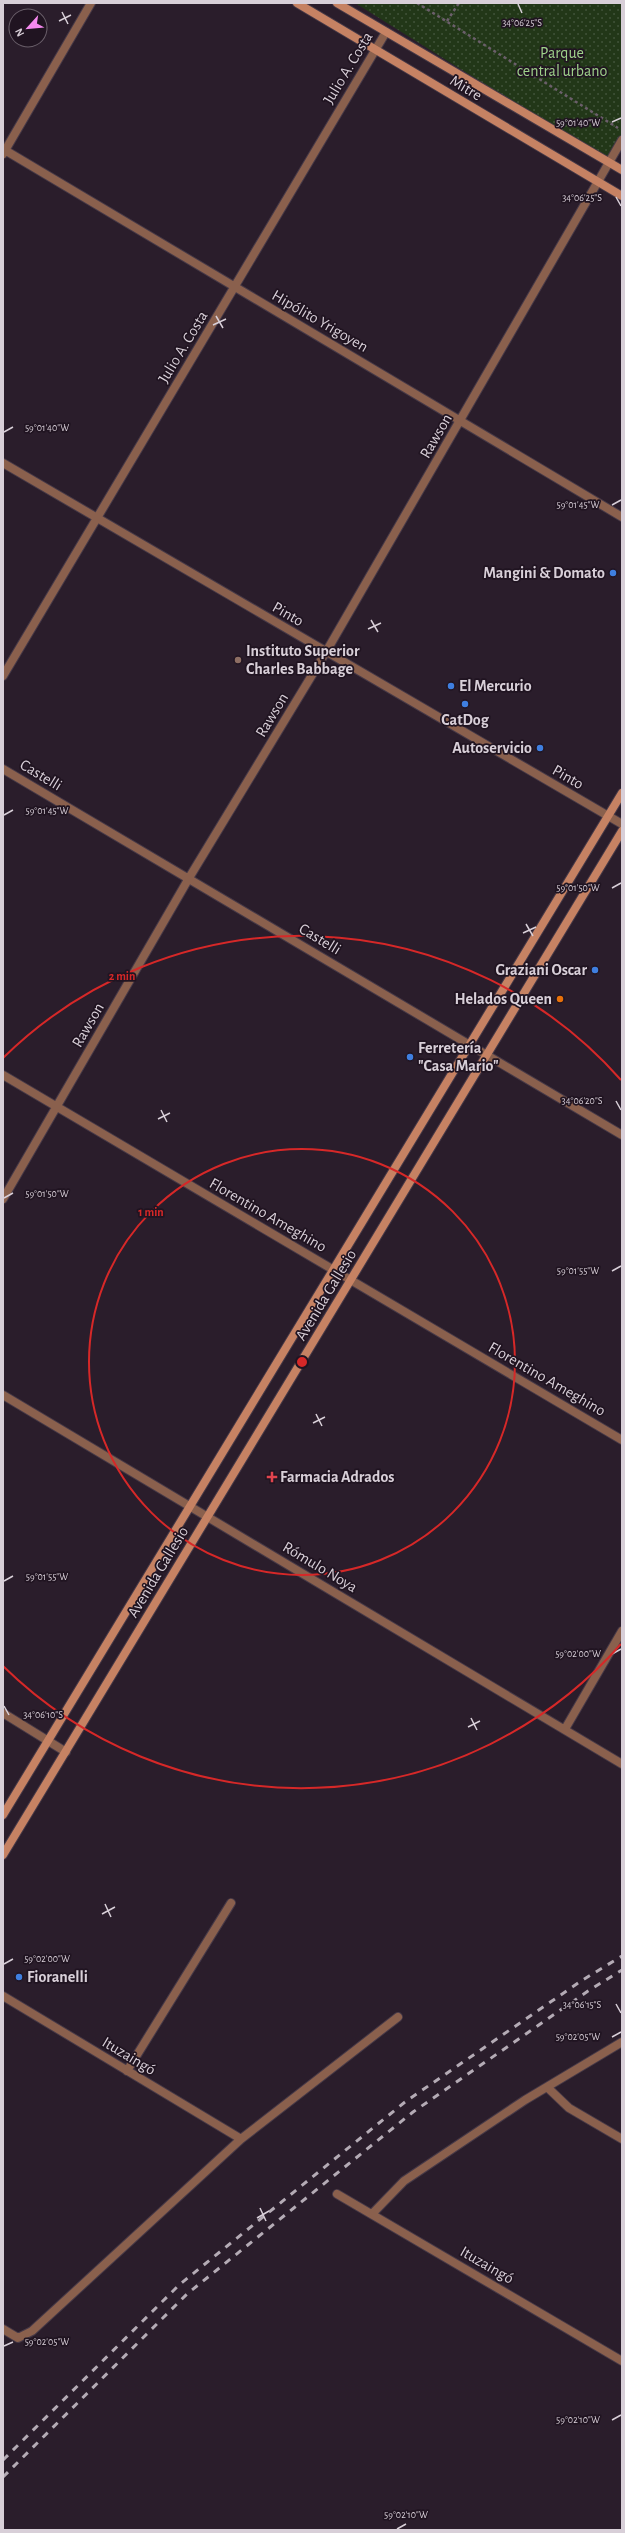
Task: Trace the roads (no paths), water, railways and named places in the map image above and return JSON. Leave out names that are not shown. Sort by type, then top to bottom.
[{"type":"main road","name":"Mitre","points":[[296,3],[622,196]]},
{"type":"main road","name":"Mitre","points":[[337,3],[622,170]]},
{"type":"main road","name":"Avenida Gallesio","points":[[3,1815],[622,793]]},
{"type":"main road","name":"Avenida Gallesio","points":[[3,1855],[622,831]]},
{"type":"street","points":[[4,151],[91,3]]},
{"type":"street","name":"Julio A. Costa","points":[[3,676],[386,32]]},
{"type":"street","name":"Rawson","points":[[3,1199],[189,878],[326,652],[622,140]]},
{"type":"street","name":"Hipólito Yrigoyen","points":[[4,151],[461,420],[622,517]]},
{"type":"street","name":"Pinto","points":[[3,463],[96,519],[622,824]]},
{"type":"street","name":"Castelli","points":[[3,769],[622,1134]]},
{"type":"street","name":"Florentino Ameghino","points":[[3,1075],[622,1440]]},
{"type":"street","name":"Rómulo Noya","points":[[3,1396],[622,1764]]},
{"type":"street","points":[[565,1729],[622,1631]]},
{"type":"street","points":[[3,1713],[66,1752]]},
{"type":"street","points":[[127,2071],[231,1903]]},
{"type":"street","name":"Ituzaingó","points":[[3,1996],[241,2140]]},
{"type":"street","points":[[3,2329],[18,2338],[32,2331],[241,2140],[398,2017]]},
{"type":"street","points":[[372,2214],[404,2181],[548,2087],[622,2042]]},
{"type":"street","points":[[548,2087],[569,2108],[622,2139]]},
{"type":"street","name":"Ituzaingó","points":[[337,2194],[622,2361]]},
{"type":"railway","points":[[3,2460],[179,2285],[405,2102],[581,1981],[622,1956]]},
{"type":"railway","points":[[3,2477],[187,2294],[413,2112],[588,1991],[622,1970]]},
{"type":"place","name":"Mangini & Domato","points":[[613,573]]},
{"type":"place","name":"Instituto Superior Charles Babbage","points":[[238,660]]},
{"type":"place","name":"El Mercurio","points":[[451,686]]},
{"type":"place","name":"CatDog","points":[[465,704]]},
{"type":"place","name":"Autoservicio","points":[[540,748]]},
{"type":"place","name":"Graziani Oscar","points":[[595,970]]},
{"type":"place","name":"Helados Queen","points":[[560,999]]},
{"type":"place","name":"Ferretería \"Casa Mario\"","points":[[410,1057]]},
{"type":"place","name":"Farmacia Adrados","points":[[272,1477]]},
{"type":"place","name":"Fioranelli","points":[[19,1977]]},
{"type":"park label","name":"Parque central urbano","points":[[562,62]]}]
